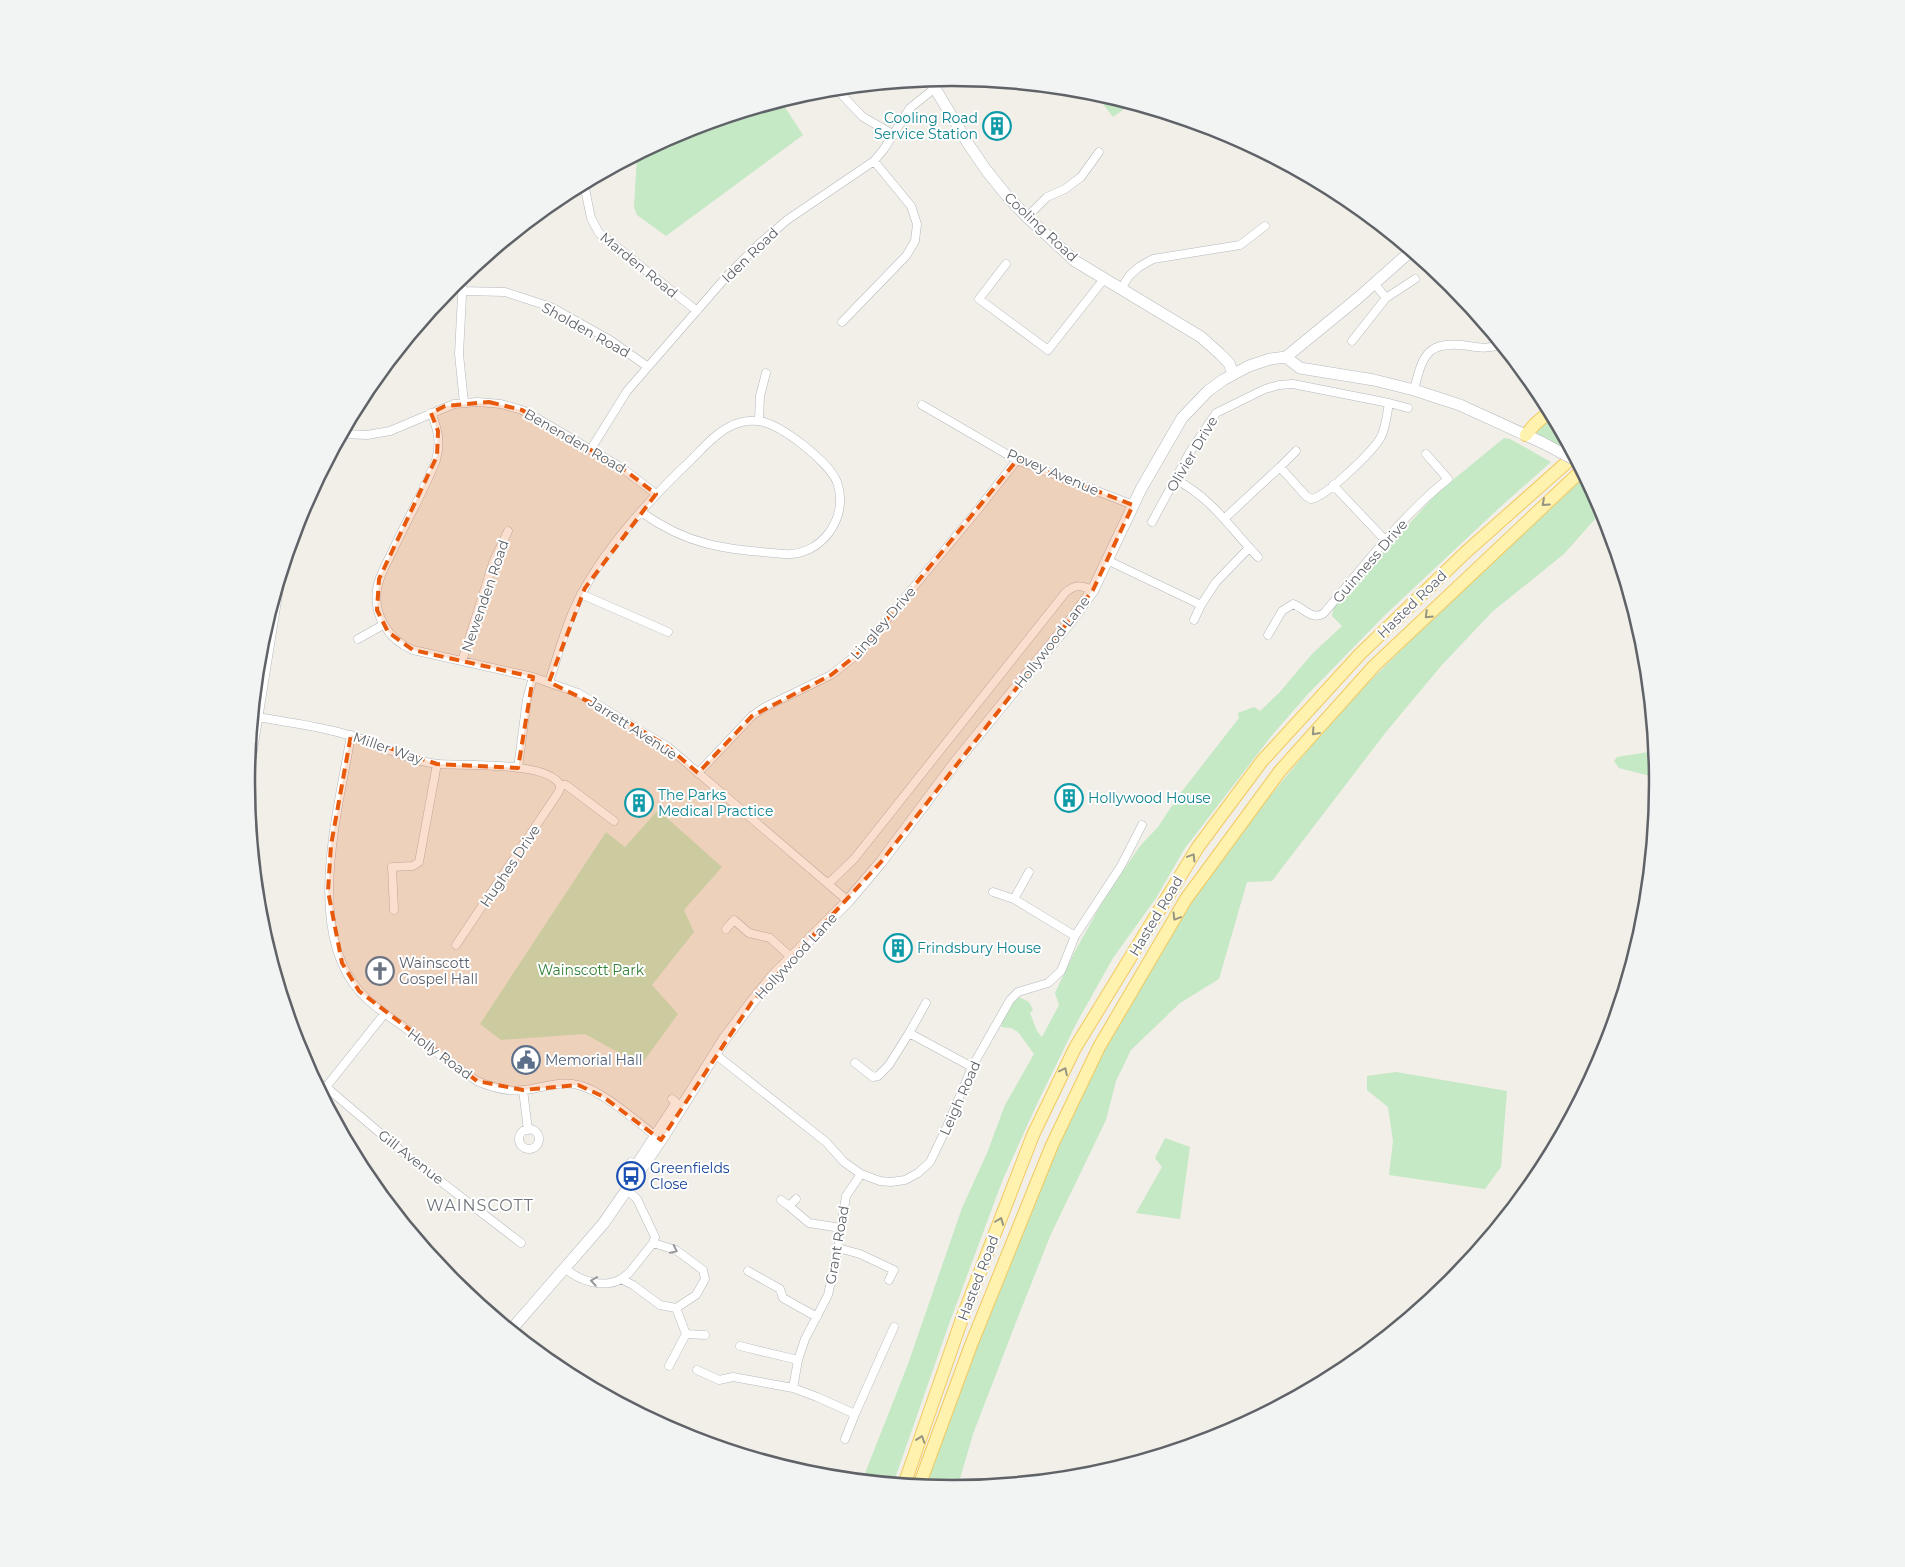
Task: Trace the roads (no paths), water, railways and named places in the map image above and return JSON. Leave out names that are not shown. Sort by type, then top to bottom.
[{"type":"main road","name":"Cooling Road","points":[[934,87],[986,170],[1006,196],[1027,217],[1075,261],[1201,337],[1229,363],[1234,374]]},
{"type":"main road","points":[[1406,254],[1326,325],[1286,356],[1300,368],[1374,380],[1414,390],[1460,405],[1568,456]]},
{"type":"main road","name":"Hollywood Lane","points":[[515,1326],[604,1224],[658,1138],[752,1002],[848,901],[881,862],[955,763],[1064,630],[1093,590],[1133,505],[1161,452],[1182,418],[1208,391],[1234,374],[1270,359],[1286,356]]},
{"type":"main road","points":[[1526,435],[1545,416]]},
{"type":"main road","name":"Hasted Road","points":[[906,1479],[963,1316],[1033,1136],[1075,1048],[1198,847],[1262,761],[1360,654],[1466,552],[1570,460]]},
{"type":"main road","name":"Hasted Road","points":[[921,1480],[971,1345],[1052,1145],[1098,1047],[1186,900],[1280,771],[1374,666],[1578,474]]},
{"type":"street","name":"Iden Road","points":[[591,449],[627,391],[727,276],[765,238],[787,220],[874,161],[884,150],[910,108],[929,87]]},
{"type":"street","points":[[842,95],[863,117],[894,135]]},
{"type":"street","points":[[1027,217],[1047,197],[1081,177],[1098,152]]},
{"type":"street","points":[[842,322],[906,256],[915,241],[917,224],[911,206],[874,161]]},
{"type":"street","name":"Marden Road","points":[[585,191],[590,218],[600,234],[697,311]]},
{"type":"street","points":[[1122,289],[1129,276],[1138,267],[1153,259],[1240,246],[1265,226]]},
{"type":"street","points":[[1006,264],[979,299],[1048,350],[1104,279]]},
{"type":"street","points":[[1352,341],[1386,298],[1414,279]]},
{"type":"street","points":[[1374,283],[1386,298]]},
{"type":"street","points":[[462,287],[459,354],[464,402]]},
{"type":"street","name":"Sholden Road","points":[[462,291],[505,292],[551,307],[610,340],[648,366]]},
{"type":"street","points":[[1414,390],[1422,362],[1435,348],[1449,344],[1488,348],[1495,346]]},
{"type":"street","points":[[758,421],[760,396],[766,373]]},
{"type":"street","name":"Olivier Drive","points":[[1152,522],[1198,438],[1216,412],[1266,389],[1292,384],[1408,408]]},
{"type":"street","name":"Benenden Road","points":[[349,434],[380,433],[402,426],[449,405],[464,402],[493,402],[516,408],[534,416],[622,468],[656,494]]},
{"type":"street","points":[[1280,466],[1306,496],[1311,499],[1323,495],[1364,457],[1380,438],[1385,428],[1389,403]]},
{"type":"street","name":"Povey Avenue","points":[[922,405],[1017,460],[1133,505]]},
{"type":"street","name":"Jarrett Avenue","points":[[431,413],[438,432],[438,452],[429,477],[379,579],[376,602],[383,625],[393,638],[406,647],[420,653],[533,677],[578,693],[668,747],[848,901]]},
{"type":"street","points":[[549,682],[573,612],[581,594],[598,567],[641,512],[656,494],[721,431],[737,423],[758,421],[781,428],[827,466],[836,481],[840,502],[838,517],[822,541],[809,549],[788,554],[708,545],[670,531],[641,512]]},
{"type":"street","points":[[1225,518],[1296,451]]},
{"type":"street","name":"Guinness Drive","points":[[1268,635],[1282,611],[1293,604],[1299,606],[1312,616],[1317,617],[1323,614],[1386,541],[1448,479],[1426,454]]},
{"type":"street","name":"Lingley Drive","points":[[698,773],[752,716],[765,707],[831,675],[859,653],[1017,460]]},
{"type":"street","points":[[1175,479],[1204,498],[1225,518],[1258,557]]},
{"type":"street","points":[[1333,485],[1386,541]]},
{"type":"street","name":"Newenden Road","points":[[462,661],[493,563],[508,531]]},
{"type":"street","points":[[1194,620],[1216,582],[1250,548]]},
{"type":"street","points":[[1107,560],[1201,605]]},
{"type":"street","name":"Hollywood Lane","points":[[828,884],[854,859],[1065,593],[1073,586],[1081,585],[1093,590]]},
{"type":"street","points":[[581,594],[668,632]]},
{"type":"street","points":[[358,639],[383,625]]},
{"type":"street","points":[[260,706],[270,640]]},
{"type":"street","points":[[518,768],[526,700],[533,677]]},
{"type":"street","name":"Miller Way","points":[[259,717],[330,729],[392,751],[437,764],[492,765],[534,770],[555,779],[560,785],[566,785],[614,821]]},
{"type":"street","name":"Holly Road","points":[[351,735],[331,845],[328,891],[332,928],[342,963],[359,991],[385,1013],[477,1081],[488,1086],[523,1090],[560,1084],[578,1085],[602,1096],[658,1138]]},
{"type":"street","points":[[394,910],[392,867],[413,866],[419,862],[437,764]]},
{"type":"street","name":"Hughes Drive","points":[[456,945],[558,793],[560,785]]},
{"type":"street","name":"Leigh Road","points":[[715,1054],[826,1142],[844,1162],[861,1174],[880,1182],[891,1182],[912,1176],[930,1162],[972,1067],[1010,1000],[1018,992],[1048,983],[1061,971],[1075,936],[1121,866],[1142,825]]},
{"type":"street","points":[[1014,899],[1029,872]]},
{"type":"street","points":[[993,892],[1014,899],[1075,936]]},
{"type":"street","points":[[726,929],[734,920],[749,933],[772,940],[792,958]]},
{"type":"street","points":[[855,1063],[873,1076],[878,1076],[889,1065],[926,1003]]},
{"type":"street","points":[[326,1087],[385,1013]]},
{"type":"street","points":[[909,1033],[972,1067]]},
{"type":"street","name":"Gill Avenue","points":[[326,1087],[400,1150],[522,1243]]},
{"type":"street","points":[[523,1090],[528,1130]]},
{"type":"street","points":[[631,1162],[635,1165],[658,1138],[676,1102],[672,1099]]},
{"type":"street","name":"Grant Road","points":[[792,1388],[805,1339],[828,1295],[846,1196],[861,1174]]},
{"type":"street","points":[[565,1268],[581,1279],[614,1283],[629,1273],[653,1243],[655,1237],[637,1199],[627,1190]]},
{"type":"street","points":[[789,1206],[796,1199]]},
{"type":"street","points":[[781,1200],[809,1223],[841,1228]]},
{"type":"street","points":[[621,1279],[633,1285],[660,1305],[676,1308],[690,1300],[701,1288],[705,1279],[703,1270],[676,1250],[653,1243]]},
{"type":"street","points":[[838,1248],[896,1267],[889,1280]]},
{"type":"street","points":[[748,1271],[780,1289],[783,1298],[817,1318]]},
{"type":"street","points":[[676,1308],[686,1334]]},
{"type":"street","points":[[844,1439],[894,1327]]},
{"type":"street","points":[[686,1334],[705,1335]]},
{"type":"street","points":[[668,1366],[686,1334]]},
{"type":"street","points":[[740,1346],[798,1360]]},
{"type":"street","points":[[697,1370],[719,1380],[733,1377],[792,1388],[817,1396],[855,1414]]},
{"type":"place","name":"Cooling Road Service Station","points":[[997,126]]},
{"type":"place","name":"Hollywood House","points":[[1069,798]]},
{"type":"place","name":"The Parks Medical Practice","points":[[639,803]]},
{"type":"place","name":"Frindsbury House","points":[[898,948]]},
{"type":"place","name":"Wainscott Gospel Hall","points":[[380,971]]},
{"type":"place","name":"Memorial Hall","points":[[526,1060]]},
{"type":"place","name":"Greenfields Close","points":[[631,1176]]},
{"type":"district","name":"WAINSCOTT","points":[[480,1205]]},
{"type":"park label","name":"Wainscott Park","points":[[591,970]]}]
